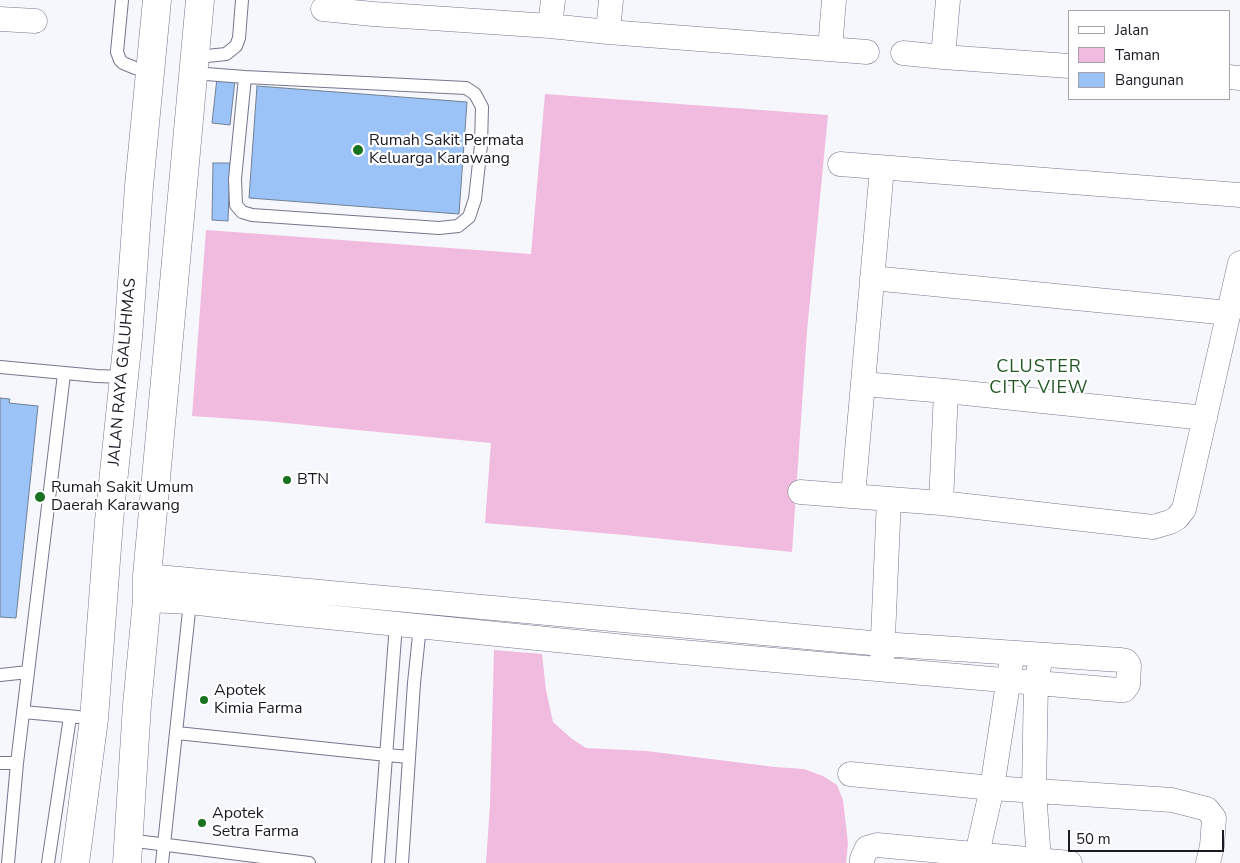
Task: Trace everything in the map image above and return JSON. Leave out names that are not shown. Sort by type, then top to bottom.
[{"type":"main road","name":"JALAN RAYA GALUHMAS","points":[[75,863],[82,718],[109,521],[124,377],[139,186],[157,0]]},
{"type":"main road","points":[[128,852],[137,705],[200,0]]},
{"type":"main road","points":[[139,186],[183,190]]},
{"type":"street","points":[[550,26],[552,0]]},
{"type":"street","points":[[608,32],[611,0]]},
{"type":"street","points":[[830,49],[834,0]]},
{"type":"street","points":[[942,58],[948,0]]},
{"type":"street","points":[[323,9],[374,7],[608,32],[867,52]]},
{"type":"street","points":[[0,19],[34,21]]},
{"type":"street","points":[[904,53],[942,58],[1068,66]]},
{"type":"street","points":[[840,164],[1240,195]]},
{"type":"street","points":[[853,496],[882,168]]},
{"type":"street","points":[[800,492],[941,504],[1153,527],[1170,522],[1177,518],[1184,509],[1240,263]]},
{"type":"street","points":[[872,278],[1229,313]]},
{"type":"street","points":[[863,384],[1205,418]]},
{"type":"street","points":[[941,504],[946,391]]},
{"type":"street","points":[[881,669],[889,499]]},
{"type":"street","points":[[147,588],[1126,661],[1129,665],[1128,685],[1124,690],[1118,690],[636,648],[190,602],[147,588]]},
{"type":"street","points":[[977,854],[992,788],[1013,653]]},
{"type":"street","points":[[1039,860],[1034,791],[1036,682],[1040,655]]},
{"type":"street","points":[[850,774],[992,788],[1172,800],[1207,809],[1214,818],[1212,846],[1208,863]]},
{"type":"street","points":[[862,863],[862,858],[867,848],[877,845],[1070,863]]},
{"type":"lane","points":[[122,0],[117,52],[120,60],[135,68],[151,72]]},
{"type":"lane","points":[[194,64],[207,56],[226,54],[236,46],[239,38],[242,0]]},
{"type":"lane","points":[[194,64],[244,77],[466,88],[475,94],[482,107],[481,146],[475,199],[469,217],[458,226],[439,228],[252,216],[242,212],[236,205],[235,179],[244,77]]},
{"type":"lane","points":[[0,367],[64,374],[124,377]]},
{"type":"lane","points":[[8,863],[17,764],[64,374]]},
{"type":"lane","points":[[162,863],[190,602]]},
{"type":"lane","points":[[378,863],[396,624]]},
{"type":"lane","points":[[402,863],[414,683],[420,626]]},
{"type":"lane","points":[[0,675],[28,672]]},
{"type":"lane","points":[[23,712],[82,718],[48,863]]},
{"type":"lane","points":[[177,733],[409,756]]},
{"type":"lane","points":[[0,763],[17,764]]},
{"type":"lane","points":[[128,852],[164,845],[309,863]]},
{"type":"green space","points":[[545,94],[828,115],[807,331],[792,552],[485,523],[491,443],[265,421],[192,416],[206,230],[531,254]]},
{"type":"green space","points":[[494,650],[542,654],[546,690],[553,722],[572,739],[586,748],[646,751],[804,769],[823,776],[837,785],[843,800],[848,843],[846,863],[486,863],[490,804]]},
{"type":"building","points":[[217,78],[235,80],[230,125],[212,123]]},
{"type":"building","name":"Rumah Sakit Permata Keluarga Karawang","points":[[257,86],[467,102],[459,214],[249,198]]},
{"type":"building","points":[[213,163],[230,163],[228,221],[212,220]]},
{"type":"building","points":[[0,398],[10,399],[9,403],[38,406],[16,618],[0,617]]},
{"type":"place","name":"Rumah Sakit Permata Keluarga Karawang","points":[[358,150]]},
{"type":"place","name":"BTN","points":[[287,480]]},
{"type":"place","name":"Rumah Sakit Umum Daerah Karawang","points":[[40,497]]},
{"type":"place","name":"Apotek Kimia Farma","points":[[204,700]]},
{"type":"place","name":"Apotek Setra Farma","points":[[202,823]]},
{"type":"district","name":"CLUSTER CITY VIEW","points":[[1039,378]]}]
